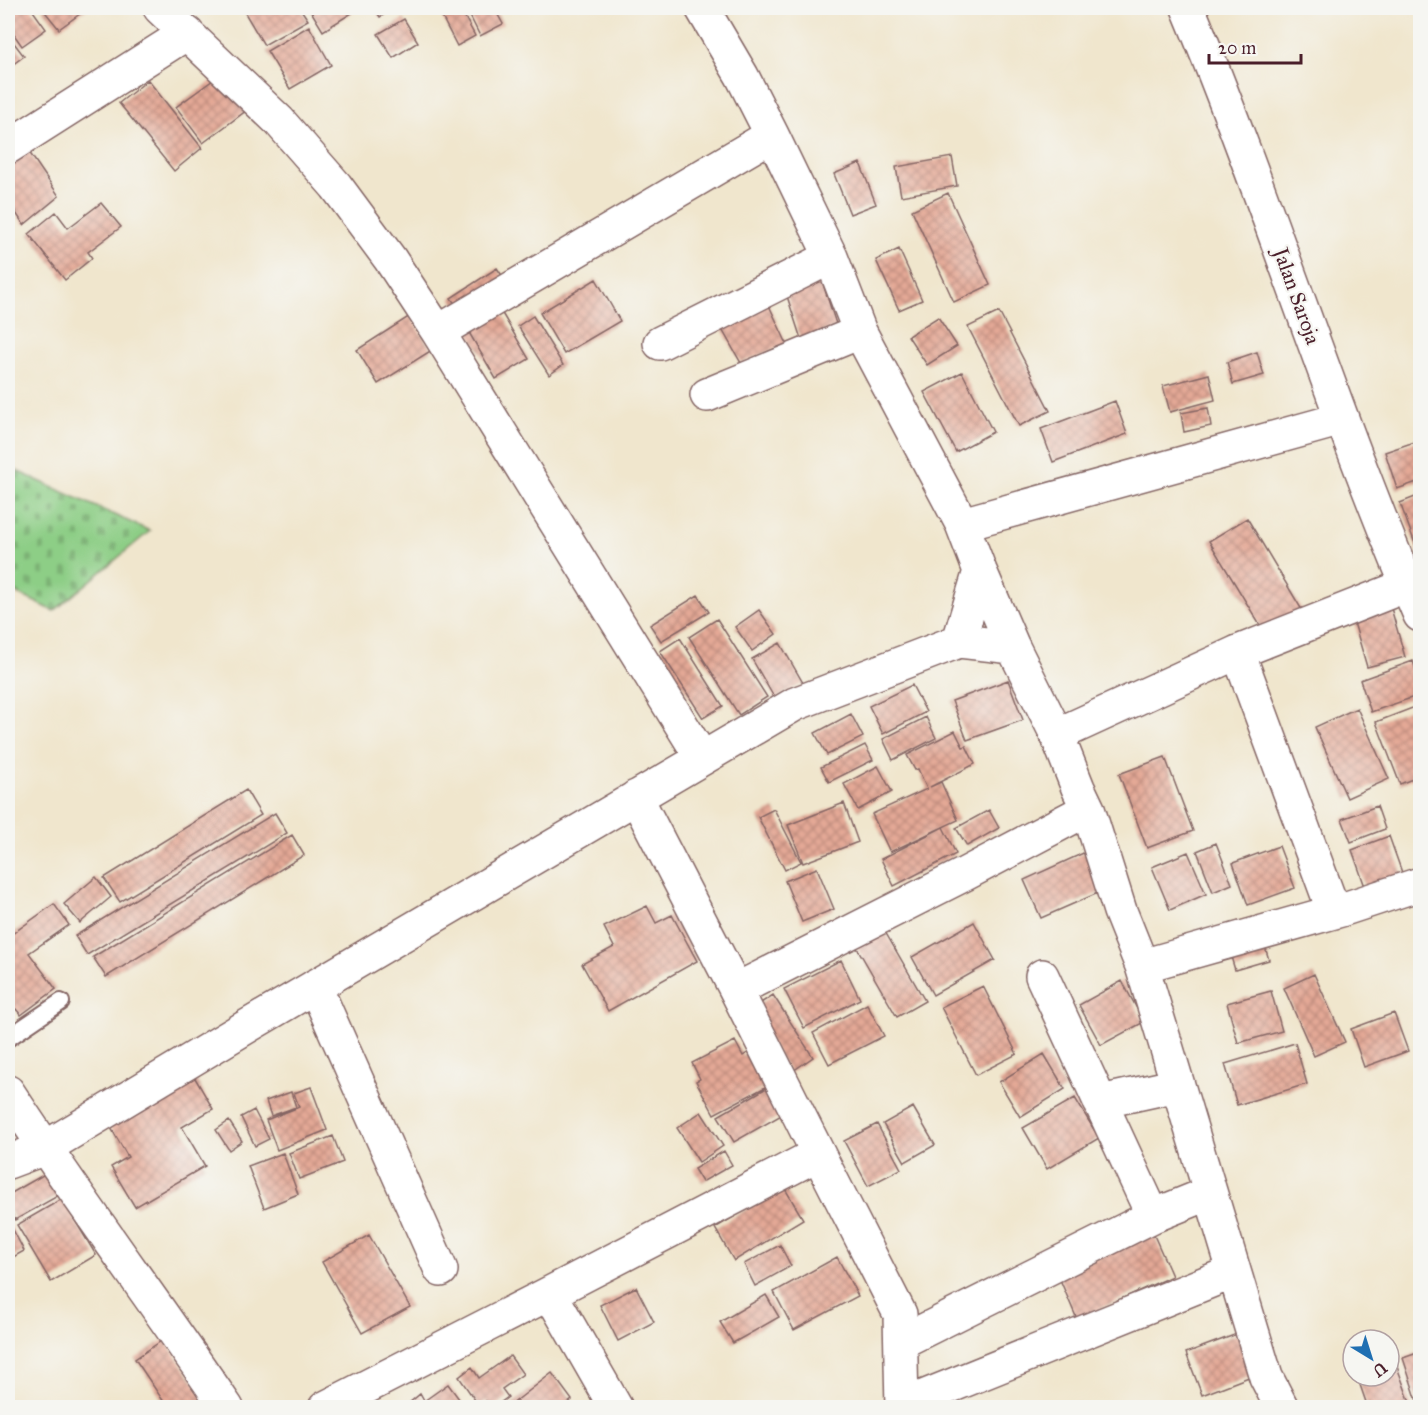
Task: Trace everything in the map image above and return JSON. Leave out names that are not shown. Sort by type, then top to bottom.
[{"type":"street","points":[[160,8],[279,121],[336,186],[390,259],[438,332],[702,758]]},
{"type":"street","points":[[702,8],[742,76],[772,135],[831,257],[860,333],[962,524],[1013,647],[1057,735],[1088,809],[1120,911],[1142,966],[1266,1377],[1282,1407]]},
{"type":"street","name":"Jalan Saroja","points":[[1188,8],[1215,72],[1342,419],[1414,582],[1420,615]]},
{"type":"street","points":[[8,147],[187,33]]},
{"type":"street","points":[[438,332],[772,135]]},
{"type":"street","points":[[660,343],[831,257]]},
{"type":"street","points":[[707,395],[860,333]]},
{"type":"street","points":[[962,524],[1342,419]]},
{"type":"street","points":[[959,641],[980,571]]},
{"type":"street","points":[[1057,735],[1238,652],[1414,582]]},
{"type":"street","points":[[8,1162],[45,1149],[315,986],[795,704],[959,641],[1013,647]]},
{"type":"street","points":[[1238,652],[1334,912]]},
{"type":"street","points":[[636,797],[900,1314],[902,1407],[1233,1272]]},
{"type":"street","points":[[736,990],[1088,809]]},
{"type":"street","points":[[1142,966],[1334,912],[1420,884]]},
{"type":"street","points":[[1042,976],[1153,1216]]},
{"type":"street","points":[[315,986],[441,1270]]},
{"type":"street","points":[[1100,1102],[1178,1085]]},
{"type":"street","points":[[8,1092],[45,1149],[227,1407]]},
{"type":"street","points":[[325,1407],[818,1154]]},
{"type":"street","points":[[901,1341],[1153,1216],[1210,1193]]},
{"type":"street","points":[[550,1293],[616,1407]]},
{"type":"lane","points":[[8,1038],[61,1002]]},
{"type":"green space","points":[[8,467],[150,531],[54,611],[8,589]]},
{"type":"building","points":[[8,8],[31,8],[46,29],[22,46],[8,26]]},
{"type":"building","points":[[42,8],[88,8],[59,29]]},
{"type":"building","points":[[242,8],[300,8],[308,20],[264,45]]},
{"type":"building","points":[[309,8],[360,8],[323,31]]},
{"type":"building","points":[[374,8],[395,8],[380,17]]},
{"type":"building","points":[[460,8],[475,36],[457,46],[442,17]]},
{"type":"building","points":[[466,8],[494,8],[503,24],[480,36]]},
{"type":"building","points":[[404,19],[418,42],[393,58],[378,34]]},
{"type":"building","points":[[309,26],[331,65],[290,89],[267,51]]},
{"type":"building","points":[[11,39],[24,56],[8,68],[8,41]]},
{"type":"building","points":[[220,75],[247,110],[203,143],[176,107]]},
{"type":"building","points":[[148,80],[202,148],[174,171],[119,103]]},
{"type":"building","points":[[25,146],[59,196],[24,225],[8,201],[8,159]]},
{"type":"building","points":[[952,157],[957,186],[901,196],[896,167]]},
{"type":"building","points":[[860,163],[876,204],[850,214],[834,174]]},
{"type":"building","points":[[948,193],[990,285],[954,302],[912,210]]},
{"type":"building","points":[[101,203],[121,227],[88,252],[92,258],[65,280],[29,234],[56,212],[68,228]]},
{"type":"building","points":[[899,249],[922,300],[899,310],[876,260]]},
{"type":"building","points":[[497,268],[509,286],[463,316],[451,298]]},
{"type":"building","points":[[596,279],[620,321],[564,354],[540,313]]},
{"type":"building","points":[[822,281],[837,327],[801,339],[786,293]]},
{"type":"building","points":[[766,299],[787,344],[741,363],[719,324]]},
{"type":"building","points":[[500,310],[529,359],[496,379],[467,329]]},
{"type":"building","points":[[999,312],[1050,411],[1019,426],[968,327]]},
{"type":"building","points":[[410,316],[432,350],[378,384],[357,350]]},
{"type":"building","points":[[533,316],[563,365],[549,375],[518,326]]},
{"type":"building","points":[[938,317],[957,346],[927,365],[908,336]]},
{"type":"building","points":[[1257,352],[1264,375],[1233,384],[1227,362]]},
{"type":"building","points":[[962,372],[993,432],[956,452],[924,392]]},
{"type":"building","points":[[1209,374],[1215,400],[1170,412],[1163,386]]},
{"type":"building","points":[[1115,401],[1127,434],[1053,462],[1041,429]]},
{"type":"building","points":[[1208,408],[1211,426],[1184,432],[1181,413]]},
{"type":"building","points":[[1420,440],[1420,481],[1397,489],[1385,452]]},
{"type":"building","points":[[1420,495],[1420,557],[1400,503]]},
{"type":"building","points":[[1247,518],[1305,615],[1267,637],[1209,541]]},
{"type":"building","points":[[698,595],[709,612],[661,641],[650,625]]},
{"type":"building","points":[[1391,608],[1405,657],[1367,667],[1353,619]]},
{"type":"building","points":[[759,610],[776,634],[752,651],[735,627]]},
{"type":"building","points":[[717,619],[767,697],[739,715],[689,637]]},
{"type":"building","points":[[680,638],[723,706],[703,718],[660,651]]},
{"type":"building","points":[[780,643],[803,683],[775,699],[752,659]]},
{"type":"building","points":[[1413,661],[1420,682],[1420,695],[1371,712],[1360,680]]},
{"type":"building","points":[[1008,680],[1023,720],[967,740],[952,701]]},
{"type":"building","points":[[912,685],[926,712],[883,734],[869,706]]},
{"type":"building","points":[[1420,705],[1420,776],[1400,784],[1376,722]]},
{"type":"building","points":[[1357,708],[1389,779],[1347,798],[1315,727]]},
{"type":"building","points":[[851,714],[863,737],[827,755],[815,733]]},
{"type":"building","points":[[926,717],[936,738],[893,760],[883,739]]},
{"type":"building","points":[[955,731],[975,764],[930,787],[941,782],[958,820],[890,852],[872,814],[927,789],[918,769],[915,770],[907,755]]},
{"type":"building","points":[[865,745],[873,760],[829,782],[821,767]]},
{"type":"building","points":[[1165,757],[1193,831],[1147,848],[1119,774]]},
{"type":"building","points":[[878,766],[892,792],[858,810],[844,784]]},
{"type":"building","points":[[246,790],[261,815],[120,902],[104,878]]},
{"type":"building","points":[[844,803],[858,842],[803,863],[788,825]]},
{"type":"building","points":[[1377,806],[1385,829],[1351,842],[1342,819]]},
{"type":"building","points":[[774,809],[801,862],[785,870],[758,817]]},
{"type":"building","points":[[989,810],[999,828],[967,846],[956,828]]},
{"type":"building","points":[[275,813],[287,833],[87,955],[75,936]]},
{"type":"building","points":[[943,827],[956,854],[894,886],[881,859]]},
{"type":"building","points":[[292,835],[304,855],[106,977],[93,957]]},
{"type":"building","points":[[1389,836],[1405,881],[1368,895],[1352,850]]},
{"type":"building","points":[[1216,843],[1232,884],[1213,892],[1197,851]]},
{"type":"building","points":[[1279,846],[1295,888],[1248,905],[1233,863]]},
{"type":"building","points":[[1090,850],[1107,889],[1041,918],[1024,880]]},
{"type":"building","points":[[1188,852],[1206,894],[1170,910],[1152,867]]},
{"type":"building","points":[[817,868],[834,909],[802,922],[785,881]]},
{"type":"building","points":[[96,877],[111,897],[80,923],[64,904]]},
{"type":"building","points":[[54,904],[69,925],[29,953],[56,989],[21,1015],[16,1009],[8,1015],[8,937]]},
{"type":"building","points":[[647,906],[656,923],[672,915],[697,961],[608,1011],[582,964],[614,947],[604,927]]},
{"type":"building","points":[[974,922],[995,960],[933,995],[912,957]]},
{"type":"building","points":[[880,923],[925,1001],[897,1017],[852,939]]},
{"type":"building","points":[[1263,940],[1269,960],[1235,970],[1229,950]]},
{"type":"building","points":[[841,960],[860,999],[804,1028],[784,989]]},
{"type":"building","points":[[1314,974],[1345,1042],[1314,1056],[1284,988]]},
{"type":"building","points":[[1122,981],[1144,1022],[1101,1045],[1079,1005]]},
{"type":"building","points":[[983,986],[1017,1054],[976,1075],[941,1007]]},
{"type":"building","points":[[1271,991],[1282,1031],[1238,1043],[1227,1003]]},
{"type":"building","points":[[773,995],[813,1057],[790,1073],[750,1010]]},
{"type":"building","points":[[867,1004],[884,1036],[829,1064],[813,1033]]},
{"type":"building","points":[[1394,1013],[1408,1051],[1364,1067],[1351,1029]]},
{"type":"building","points":[[735,1041],[743,1056],[754,1049],[773,1083],[714,1114],[696,1081],[700,1079],[692,1063]]},
{"type":"building","points":[[1295,1043],[1307,1084],[1237,1105],[1225,1064]]},
{"type":"building","points":[[1044,1054],[1065,1089],[1020,1117],[999,1082]]},
{"type":"building","points":[[191,1071],[213,1109],[182,1127],[205,1166],[135,1207],[111,1167],[128,1157],[107,1121]]},
{"type":"building","points":[[770,1086],[785,1113],[734,1142],[718,1116]]},
{"type":"building","points":[[311,1087],[327,1130],[277,1150],[266,1120],[299,1107],[294,1093]]},
{"type":"building","points":[[291,1092],[296,1107],[271,1116],[266,1101]]},
{"type":"building","points":[[1075,1098],[1099,1138],[1047,1169],[1023,1128]]},
{"type":"building","points":[[913,1107],[935,1145],[905,1162],[883,1124]]},
{"type":"building","points":[[254,1110],[269,1139],[255,1146],[241,1117]]},
{"type":"building","points":[[701,1112],[723,1146],[699,1162],[677,1128]]},
{"type":"building","points":[[229,1121],[242,1141],[229,1150],[216,1130]]},
{"type":"building","points":[[877,1124],[901,1169],[868,1186],[844,1141]]},
{"type":"building","points":[[333,1136],[343,1162],[299,1179],[289,1153]]},
{"type":"building","points":[[724,1151],[732,1165],[702,1182],[694,1169]]},
{"type":"building","points":[[283,1153],[298,1194],[264,1208],[248,1166]]},
{"type":"building","points":[[50,1171],[63,1193],[15,1220],[8,1206],[8,1195]]},
{"type":"building","points":[[784,1187],[803,1219],[734,1261],[715,1228]]},
{"type":"building","points":[[62,1199],[96,1255],[51,1282],[17,1225]]},
{"type":"building","points":[[8,1220],[24,1251],[8,1260]]},
{"type":"building","points":[[1153,1233],[1172,1276],[1077,1319],[1058,1275]]},
{"type":"building","points":[[369,1235],[410,1307],[362,1333],[322,1262]]},
{"type":"building","points":[[780,1245],[791,1266],[755,1286],[744,1264]]},
{"type":"building","points":[[837,1257],[858,1296],[794,1330],[774,1292]]},
{"type":"building","points":[[636,1287],[654,1322],[618,1341],[600,1305]]},
{"type":"building","points":[[766,1295],[779,1317],[733,1343],[720,1322]]},
{"type":"building","points":[[1237,1334],[1254,1375],[1202,1395],[1186,1353]]},
{"type":"building","points":[[164,1339],[206,1400],[194,1408],[168,1408],[135,1359]]},
{"type":"building","points":[[1420,1352],[1420,1404],[1418,1404],[1403,1358]]},
{"type":"building","points":[[510,1356],[523,1374],[502,1389],[508,1397],[493,1408],[486,1401],[479,1406],[459,1377],[472,1367],[479,1378]]},
{"type":"building","points":[[552,1373],[572,1400],[561,1408],[507,1408]]},
{"type":"building","points":[[1401,1378],[1412,1408],[1368,1408],[1361,1388],[1401,1388]]},
{"type":"building","points":[[448,1384],[462,1403],[456,1408],[410,1408],[408,1404],[420,1394],[424,1401]]}]
